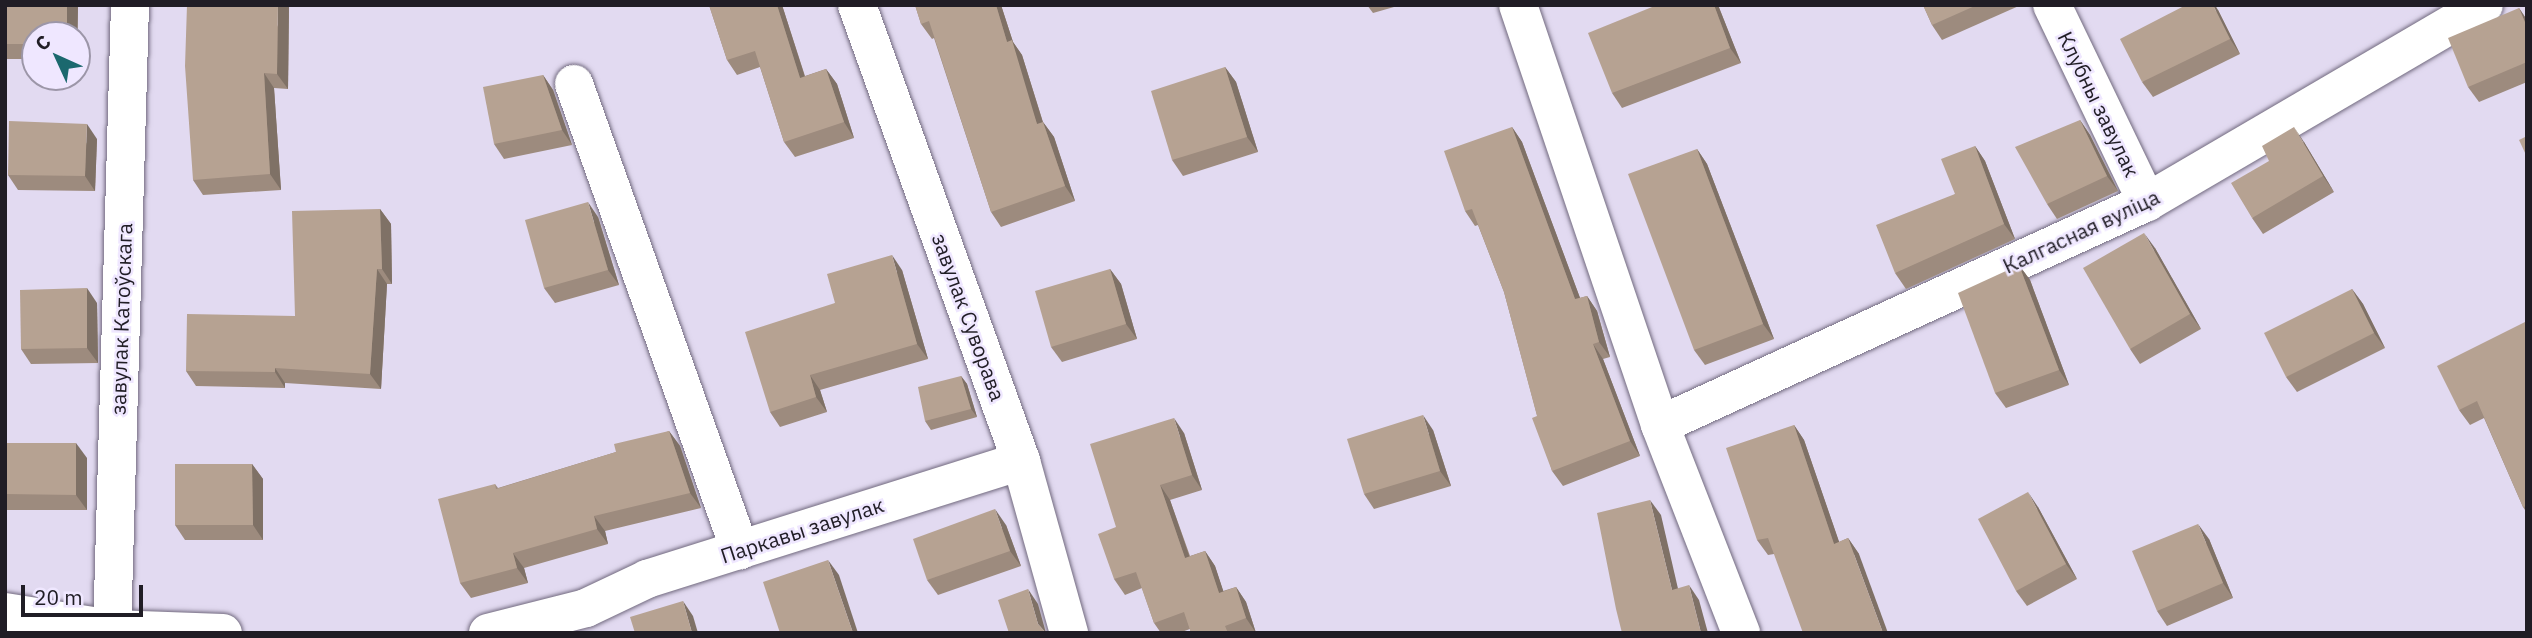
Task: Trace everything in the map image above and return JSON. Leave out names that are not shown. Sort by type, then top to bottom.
[{"type":"street","name":"завулак Катоўскага","points":[[112,631],[130,5]]},
{"type":"street","name":"завулак Суворава","points":[[857,5],[1021,461],[1069,633]]},
{"type":"street","points":[[1518,5],[1660,425],[1741,633]]},
{"type":"street","name":"Клубны завулак","points":[[2052,5],[2147,202]]},
{"type":"street","name":"Калгасная вуліца","points":[[1660,425],[2147,202],[2484,5]]},
{"type":"street","points":[[574,84],[740,550]]},
{"type":"street","name":"Паркавы завулак","points":[[488,633],[591,621],[648,579],[1021,461]]},
{"type":"street","points":[[5,612],[112,631],[223,633]]},
{"type":"building","points":[[5,5],[67,5],[67,21],[21,21],[21,44],[5,44]]},
{"type":"building","points":[[187,5],[278,5],[277,74],[264,73],[270,174],[193,180],[185,66]]},
{"type":"building","points":[[709,5],[777,5],[800,78],[826,69],[844,122],[784,142],[755,51],[727,60]]},
{"type":"building","points":[[915,5],[996,5],[1007,42],[1012,40],[1037,124],[1043,122],[1065,186],[991,212],[929,21],[921,24]]},
{"type":"building","points":[[1657,5],[1714,5],[1730,48],[1612,93],[1588,33]]},
{"type":"building","points":[[1923,5],[1977,5],[1932,25]]},
{"type":"building","points":[[2186,5],[2213,5],[2230,39],[2142,82],[2120,39]]},
{"type":"building","points":[[2519,8],[2527,27],[2527,62],[2468,87],[2448,38]]},
{"type":"building","points":[[1225,67],[1247,137],[1172,160],[1151,91]]},
{"type":"building","points":[[543,75],[562,130],[494,144],[483,87]]},
{"type":"building","points":[[2080,120],[2107,176],[2047,204],[2015,147]]},
{"type":"building","points":[[9,121],[87,124],[85,176],[8,175]]},
{"type":"building","points":[[1512,127],[1575,299],[1587,296],[1599,342],[1593,344],[1630,441],[1552,471],[1532,418],[1537,416],[1504,292],[1472,209],[1465,211],[1444,151]]},
{"type":"building","points":[[2294,127],[2323,176],[2252,218],[2231,183],[2269,161],[2262,146]]},
{"type":"building","points":[[2527,136],[2527,157],[2519,140]]},
{"type":"building","points":[[1975,146],[2004,224],[1895,273],[1876,225],[1955,194],[1941,159]]},
{"type":"building","points":[[1697,149],[1763,324],[1694,350],[1628,174]]},
{"type":"building","points":[[588,202],[608,270],[544,288],[525,220]]},
{"type":"building","points":[[380,209],[382,269],[377,269],[370,374],[275,368],[275,372],[186,371],[187,314],[295,316],[292,211]]},
{"type":"building","points":[[2144,233],[2190,314],[2130,349],[2083,268]]},
{"type":"building","points":[[892,255],[917,344],[810,375],[816,397],[770,412],[745,332],[835,303],[827,274]]},
{"type":"building","points":[[2019,265],[2059,370],[1995,393],[1958,293]]},
{"type":"building","points":[[1110,269],[1126,324],[1051,347],[1035,291]]},
{"type":"building","points":[[87,288],[87,348],[21,349],[20,290]]},
{"type":"building","points":[[2352,289],[2374,333],[2286,377],[2264,333]]},
{"type":"building","points":[[2527,321],[2527,506],[2523,507],[2477,401],[2459,410],[2437,366]]},
{"type":"building","points":[[961,376],[971,409],[925,421],[918,387]]},
{"type":"building","points":[[1423,415],[1440,471],[1364,494],[1347,439]]},
{"type":"building","points":[[1174,418],[1192,475],[1160,485],[1185,558],[1205,551],[1219,593],[1236,587],[1246,618],[1225,626],[1228,633],[1191,633],[1184,612],[1154,623],[1136,572],[1114,579],[1098,534],[1116,527],[1090,444]]},
{"type":"building","points":[[1794,425],[1834,544],[1848,538],[1883,633],[1803,633],[1768,538],[1757,540],[1726,448]]},
{"type":"building","points":[[669,431],[690,493],[594,516],[597,529],[513,553],[517,568],[460,583],[438,499],[495,484],[496,489],[616,452],[614,444]]},
{"type":"building","points":[[5,443],[76,443],[76,495],[5,494]]},
{"type":"building","points":[[175,464],[252,464],[253,525],[175,525]]},
{"type":"building","points":[[2028,492],[2066,564],[2016,591],[1978,519]]},
{"type":"building","points":[[1650,500],[1672,590],[1689,585],[1701,633],[1622,633],[1597,513]]},
{"type":"building","points":[[995,509],[1010,551],[927,580],[913,539]]},
{"type":"building","points":[[2198,524],[2223,583],[2157,611],[2132,551]]},
{"type":"building","points":[[828,560],[853,633],[780,633],[763,582]]},
{"type":"building","points":[[1028,589],[1038,624],[1046,633],[1009,633],[998,600]]},
{"type":"building","points":[[683,601],[692,633],[635,633],[630,617]]}]
